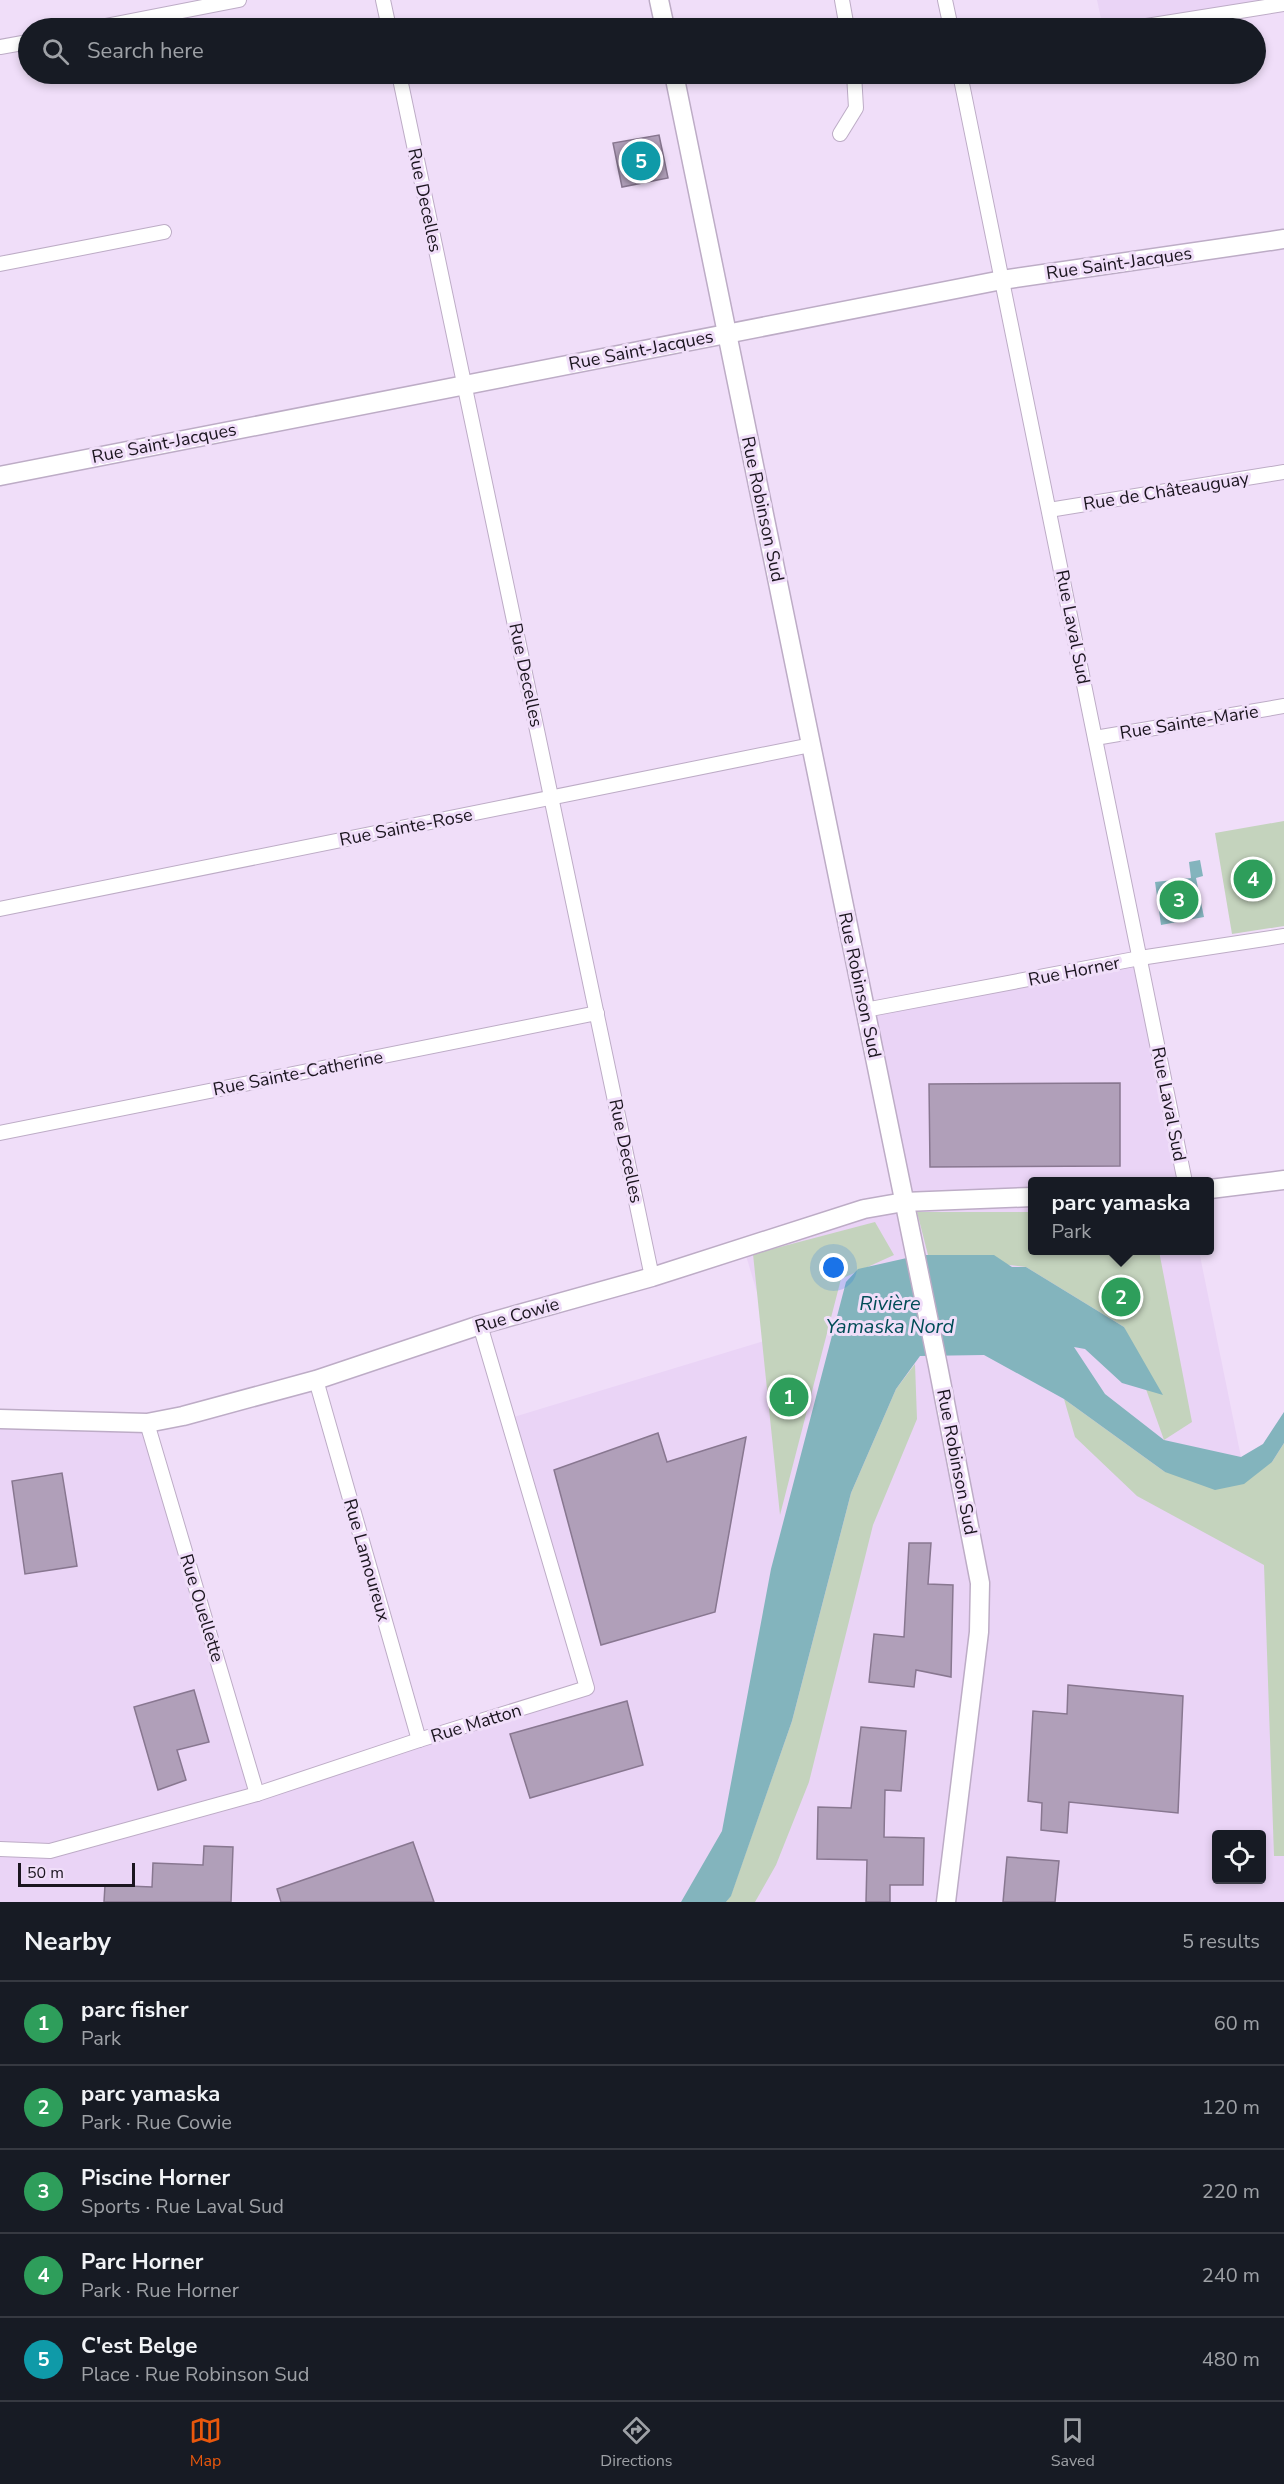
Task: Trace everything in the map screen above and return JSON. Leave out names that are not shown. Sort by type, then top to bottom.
[{"type":"street","points":[[146,18],[239,0]]},
{"type":"street","points":[[383,0],[387,18]]},
{"type":"street","points":[[659,0],[663,18]]},
{"type":"street","points":[[842,0],[845,18]]},
{"type":"street","points":[[945,0],[949,18]]},
{"type":"street","points":[[1196,18],[1284,4]]},
{"type":"street","points":[[0,47],[18,44]]},
{"type":"street","name":"Rue Decelles","points":[[401,84],[652,1277]]},
{"type":"street","name":"Rue Robinson Sud","points":[[676,84],[938,1366],[980,1583],[979,1632],[946,1902]]},
{"type":"street","points":[[840,134],[856,108],[855,84]]},
{"type":"street","name":"Rue Laval Sud","points":[[962,84],[1184,1177]]},
{"type":"street","points":[[0,264],[164,232]]},
{"type":"street","name":"Rue Saint-Jacques","points":[[0,476],[1002,280],[1284,239]]},
{"type":"street","name":"Rue de Châteauguay","points":[[1049,510],[1284,472]]},
{"type":"street","name":"Rue Sainte-Marie","points":[[1095,738],[1284,706]]},
{"type":"street","name":"Rue Sainte-Rose","points":[[0,909],[811,745]]},
{"type":"street","name":"Rue Horner","points":[[865,1010],[1140,958],[1284,936]]},
{"type":"street","name":"Rue Sainte-Catherine","points":[[0,1133],[597,1013]]},
{"type":"street","points":[[1214,1188],[1284,1180]]},
{"type":"street","name":"Rue Cowie","points":[[0,1419],[147,1423],[183,1416],[316,1380],[480,1325],[652,1277],[864,1209],[906,1210],[1028,1197]]},
{"type":"street","name":"Rue Matton","points":[[0,1849],[50,1851],[257,1794],[419,1740],[587,1688],[480,1325]]},
{"type":"street","name":"Rue Lamoureux","points":[[316,1380],[419,1740]]},
{"type":"street","name":"Rue Ouellette","points":[[147,1423],[257,1794]]},
{"type":"shaded area","points":[[1097,0],[1284,0],[1188,18],[1101,18]]},
{"type":"shaded area","points":[[1284,821],[1284,926],[1232,934],[1215,833]]},
{"type":"shaded area","points":[[1140,958],[1184,1177],[1028,1177],[1028,1255],[1200,1255],[1241,1457],[1263,1444],[1284,1412],[1284,1902],[0,1902],[0,1419],[147,1423],[257,1794],[587,1688],[507,1419],[771,1339],[744,1249],[904,1202],[865,1010]]},
{"type":"shaded area","points":[[917,1212],[1028,1212],[1028,1255],[1160,1255],[1192,1422],[1164,1440],[1124,1327],[1026,1267],[928,1255]]},
{"type":"shaded area","points":[[875,1222],[894,1255],[841,1279],[780,1515],[753,1254]]},
{"type":"shaded area","points":[[915,1364],[917,1419],[873,1525],[809,1782],[776,1865],[755,1902],[726,1902],[731,1895],[792,1721],[851,1493],[896,1389]]},
{"type":"shaded area","points":[[1064,1399],[1165,1472],[1272,1462],[1284,1443],[1284,1856],[1274,1856],[1264,1565],[1137,1496],[1075,1437]]},
{"type":"water","points":[[1200,860],[1203,876],[1196,878],[1204,917],[1161,925],[1155,882],[1191,878],[1189,862]]},
{"type":"water","name":"Rivière Yamaska Nord","points":[[920,1255],[994,1255],[1012,1267],[1026,1267],[1124,1327],[1163,1395],[1122,1383],[1085,1349],[1074,1347],[1105,1394],[1164,1440],[1241,1457],[1263,1444],[1284,1412],[1284,1443],[1272,1462],[1244,1484],[1215,1490],[1165,1472],[1064,1399],[984,1355],[920,1356],[896,1389],[851,1493],[792,1721],[731,1896],[726,1902],[681,1902],[722,1831],[771,1569],[846,1282],[858,1269]]},
{"type":"building","points":[[659,135],[668,178],[622,187],[613,143]]},
{"type":"building","points":[[1120,1083],[1120,1166],[930,1167],[929,1084]]},
{"type":"building","points":[[658,1433],[667,1462],[746,1437],[715,1612],[601,1645],[554,1470]]},
{"type":"building","points":[[62,1473],[77,1566],[25,1574],[12,1481]]},
{"type":"building","points":[[909,1543],[931,1543],[928,1584],[953,1585],[951,1677],[916,1670],[914,1687],[869,1682],[874,1634],[904,1637]]},
{"type":"building","points":[[1068,1685],[1183,1696],[1178,1813],[1069,1802],[1067,1833],[1041,1830],[1042,1803],[1028,1801],[1033,1711],[1067,1714]]},
{"type":"building","points":[[194,1690],[209,1742],[177,1750],[186,1780],[158,1790],[134,1707]]},
{"type":"building","points":[[627,1701],[643,1765],[530,1798],[510,1734]]},
{"type":"building","points":[[861,1727],[906,1731],[901,1791],[885,1790],[884,1837],[924,1838],[923,1885],[890,1885],[890,1902],[866,1902],[867,1860],[817,1859],[818,1807],[851,1808]]},
{"type":"building","points":[[413,1842],[434,1902],[281,1902],[277,1889]]},
{"type":"building","points":[[204,1846],[233,1847],[231,1902],[104,1902],[105,1885],[152,1887],[153,1863],[203,1865]]},
{"type":"building","points":[[1007,1857],[1059,1861],[1055,1902],[1003,1902]]},
{"type":"place","name":"C'est Belge","points":[[641,161]]},
{"type":"place","name":"Parc Horner","points":[[1253,879]]},
{"type":"place","name":"Piscine Horner","points":[[1179,900]]},
{"type":"place","name":"parc yamaska","points":[[1121,1297]]},
{"type":"place","name":"parc fisher","points":[[789,1397]]}]
